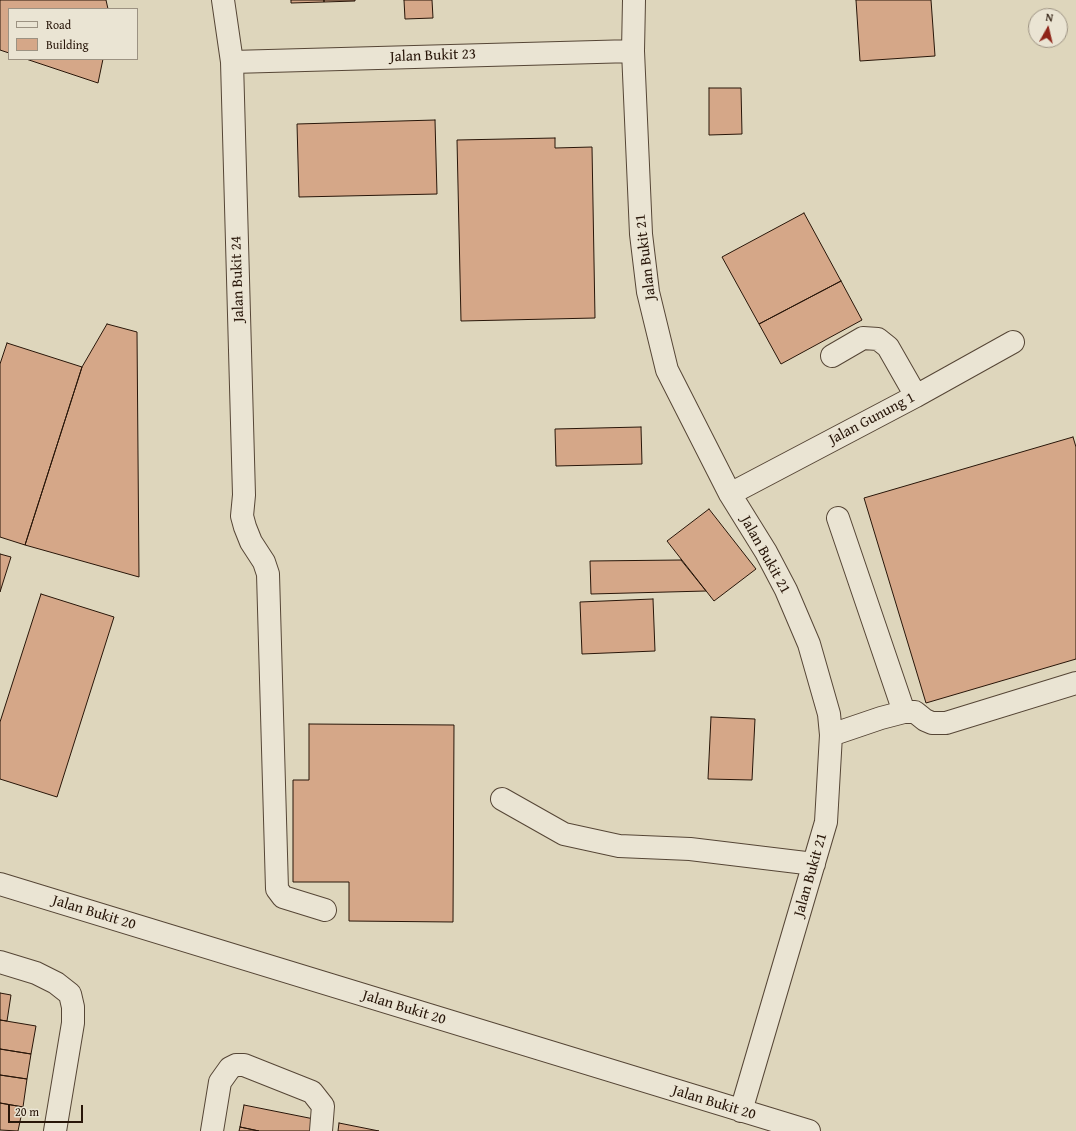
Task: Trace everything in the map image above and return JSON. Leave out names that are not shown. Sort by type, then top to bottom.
[{"type":"street","name":"Jalan Bukit 24","points":[[223,0],[232,62],[244,495],[242,516],[244,528],[264,562],[268,574],[277,889],[283,897],[325,910]]},
{"type":"street","name":"Jalan Bukit 21","points":[[634,0],[633,51],[641,234],[648,292],[667,370],[730,494],[766,552],[786,590],[807,638],[829,714],[831,735],[826,822],[741,1111]]},
{"type":"street","name":"Jalan Bukit 23","points":[[232,62],[633,51]]},
{"type":"street","points":[[832,356],[863,338],[878,338],[888,347],[916,396]]},
{"type":"street","name":"Jalan Gunung 1","points":[[730,494],[916,396],[1013,342]]},
{"type":"street","points":[[838,518],[904,712]]},
{"type":"street","points":[[831,735],[880,718],[904,712],[915,712],[924,720],[932,723],[946,722],[1076,683]]},
{"type":"street","points":[[502,799],[564,834],[619,846],[690,849],[814,864]]},
{"type":"street","name":"Jalan Bukit 20","points":[[0,884],[809,1131]]},
{"type":"street","points":[[0,962],[36,973],[56,983],[70,994],[74,1023],[55,1131]]},
{"type":"street","points":[[212,1131],[220,1082],[230,1068],[236,1065],[244,1065],[312,1092],[323,1106],[321,1131]]},
{"type":"building","points":[[0,0],[106,0],[108,8],[8,8],[8,53],[0,50]]},
{"type":"building","points":[[291,0],[324,0],[324,2],[291,3]]},
{"type":"building","points":[[324,0],[355,0],[355,1],[324,2]]},
{"type":"building","points":[[404,0],[432,0],[433,18],[405,19]]},
{"type":"building","points":[[856,0],[931,0],[935,56],[860,61]]},
{"type":"building","points":[[29,60],[103,60],[98,83]]},
{"type":"building","points":[[709,88],[741,88],[742,134],[709,135]]},
{"type":"building","points":[[435,120],[437,194],[299,197],[297,124]]},
{"type":"building","points":[[555,138],[555,148],[592,147],[595,318],[461,321],[457,140]]},
{"type":"building","points":[[804,213],[841,281],[759,324],[722,257]]},
{"type":"building","points":[[841,281],[862,320],[781,364],[759,324]]},
{"type":"building","points":[[107,324],[137,332],[139,577],[25,545],[82,367]]},
{"type":"building","points":[[7,343],[82,367],[25,545],[0,537],[0,364]]},
{"type":"building","points":[[641,427],[642,464],[556,466],[555,429]]},
{"type":"building","points":[[1073,437],[1076,447],[1076,659],[926,703],[864,498]]},
{"type":"building","points":[[709,509],[756,569],[714,601],[667,541]]},
{"type":"building","points":[[0,554],[11,557],[0,592]]},
{"type":"building","points":[[681,560],[706,591],[591,594],[590,561]]},
{"type":"building","points":[[41,594],[114,617],[57,797],[0,779],[0,722]]},
{"type":"building","points":[[653,599],[655,651],[582,654],[580,602]]},
{"type":"building","points":[[711,717],[755,719],[752,780],[708,779]]},
{"type":"building","points":[[309,724],[454,725],[453,922],[349,921],[349,882],[293,882],[293,780],[309,780]]},
{"type":"building","points":[[0,993],[11,995],[7,1021],[0,1020]]},
{"type":"building","points":[[0,1020],[36,1026],[31,1054],[0,1049]]},
{"type":"building","points":[[0,1049],[31,1054],[27,1079],[0,1075]]},
{"type":"building","points":[[0,1075],[27,1079],[23,1107],[0,1103]]},
{"type":"building","points":[[0,1103],[23,1107],[18,1131],[0,1130]]},
{"type":"building","points":[[244,1105],[314,1119],[311,1131],[259,1131],[240,1127]]},
{"type":"building","points":[[339,1123],[379,1131],[338,1131]]},
{"type":"building","points":[[240,1127],[259,1131],[239,1131]]}]
